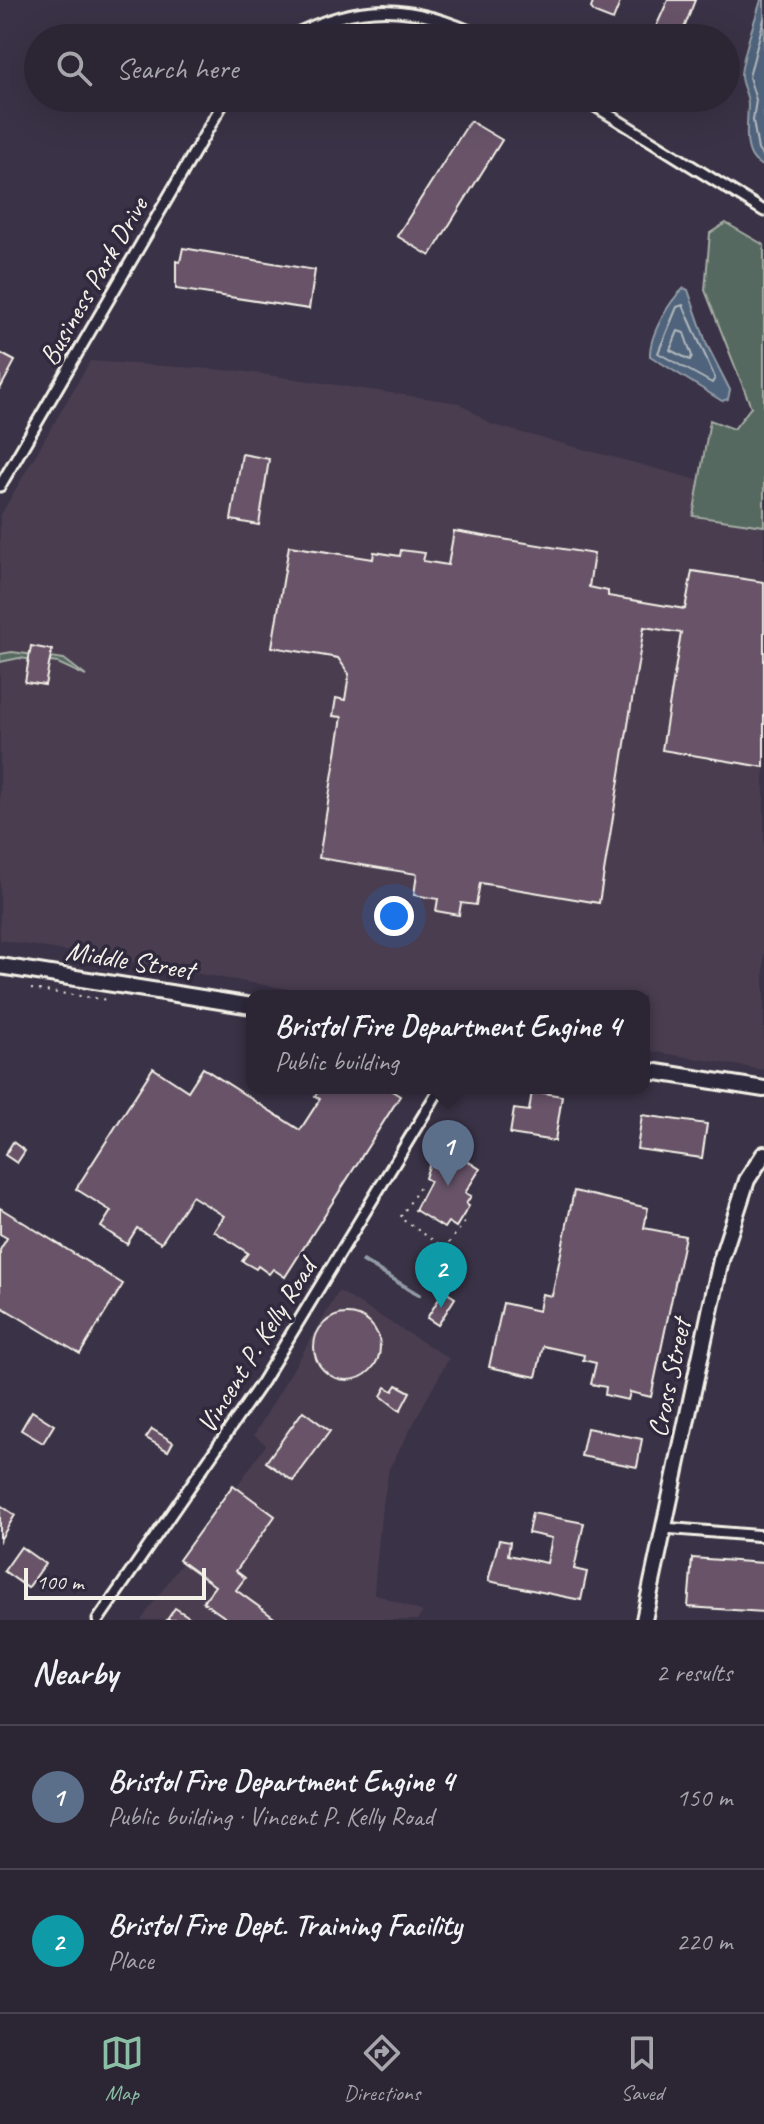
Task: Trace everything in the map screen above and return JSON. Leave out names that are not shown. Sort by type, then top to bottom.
[{"type":"street","points":[[313,24],[361,9],[410,11],[451,24]]},
{"type":"street","name":"Business Park Drive","points":[[0,486],[218,112]]},
{"type":"street","points":[[605,112],[764,211]]},
{"type":"street","name":"Middle Street","points":[[0,966],[246,1005]]},
{"type":"street","points":[[650,1071],[764,1089]]},
{"type":"street","name":"Vincent P. Kelly Road","points":[[98,1620],[262,1382],[436,1094]]},
{"type":"street","name":"Cross Street","points":[[644,1620],[721,1260],[747,1180],[764,1154]]},
{"type":"street","points":[[664,1528],[764,1536]]},
{"type":"path","points":[[31,989],[108,1000]]},
{"type":"path","points":[[419,1188],[400,1218],[445,1248],[468,1218]]},
{"type":"shaded area","points":[[90,361],[241,371],[460,403],[490,424],[699,480],[693,516],[764,526],[764,1070],[650,1051],[650,990],[293,990],[0,940],[0,516]]},
{"type":"shaded area","points":[[339,1291],[449,1358],[389,1469],[381,1517],[374,1593],[423,1612],[417,1620],[141,1620],[266,1445],[254,1435]]},
{"type":"green space","points":[[726,223],[764,245],[764,526],[693,516],[710,420],[734,429],[751,407],[705,290],[710,233]]},
{"type":"green space","points":[[12,652],[64,659],[86,676],[58,663],[19,658],[0,662],[0,654]]},
{"type":"water","points":[[761,0],[764,0],[764,166],[756,162],[748,148],[748,100],[741,78]]},
{"type":"water","points":[[684,288],[688,290],[707,345],[730,390],[728,399],[722,401],[650,356],[661,319]]},
{"type":"building","points":[[594,0],[621,0],[613,20],[595,13],[591,8]]},
{"type":"building","points":[[668,0],[695,0],[686,24],[657,24]]},
{"type":"building","points":[[470,121],[502,140],[430,256],[397,236]]},
{"type":"building","points":[[183,248],[315,270],[309,309],[176,289],[176,261],[180,262]]},
{"type":"building","points":[[0,353],[15,361],[0,389]]},
{"type":"building","points":[[242,454],[269,459],[259,525],[231,520]]},
{"type":"building","points":[[454,531],[594,554],[589,587],[608,591],[608,596],[685,609],[692,571],[764,582],[764,767],[662,750],[681,633],[644,627],[599,903],[480,883],[476,905],[461,903],[459,915],[436,911],[438,899],[414,895],[417,874],[319,858],[342,717],[333,716],[336,698],[345,700],[349,674],[338,658],[272,647],[289,546],[373,559],[374,552],[400,556],[401,550],[425,553],[423,561],[448,565]]},
{"type":"building","points":[[31,646],[52,650],[45,685],[25,682]]},
{"type":"building","points":[[153,1068],[188,1091],[203,1068],[300,1130],[320,1099],[316,1094],[400,1096],[285,1277],[273,1269],[269,1274],[258,1266],[256,1269],[242,1261],[248,1253],[214,1231],[224,1216],[192,1196],[161,1243],[137,1228],[127,1244],[101,1227],[111,1211],[76,1189]]},
{"type":"building","points":[[532,1094],[562,1096],[555,1141],[510,1134],[514,1109],[529,1111]]},
{"type":"building","points":[[642,1115],[707,1124],[702,1158],[637,1149]]},
{"type":"building","points":[[13,1142],[25,1151],[17,1163],[5,1155]]},
{"type":"building","points":[[444,1146],[480,1169],[465,1193],[471,1196],[466,1204],[469,1206],[456,1227],[448,1222],[444,1228],[415,1210],[430,1181],[425,1178],[429,1166]]},
{"type":"building","points":[[574,1191],[648,1208],[644,1228],[685,1236],[651,1397],[630,1392],[628,1400],[605,1395],[606,1387],[591,1384],[596,1363],[583,1360],[584,1355],[543,1346],[536,1377],[489,1367],[503,1303],[539,1311],[542,1294],[552,1296]]},
{"type":"building","points":[[0,1208],[123,1284],[80,1354],[0,1306],[0,1250],[7,1238],[0,1234]]},
{"type":"building","points":[[444,1291],[455,1298],[438,1325],[427,1318]]},
{"type":"building","points":[[347,1314],[360,1316],[375,1329],[380,1347],[378,1360],[365,1375],[347,1380],[334,1378],[319,1365],[314,1347],[316,1334],[329,1319]]},
{"type":"building","points":[[397,1385],[410,1392],[400,1411],[381,1396],[386,1387],[393,1391]]},
{"type":"building","points":[[32,1411],[54,1425],[43,1443],[21,1430]]},
{"type":"building","points":[[303,1411],[330,1431],[293,1481],[266,1462]]},
{"type":"building","points":[[587,1428],[642,1439],[637,1467],[581,1456]]},
{"type":"building","points":[[152,1429],[173,1442],[168,1451],[146,1438]]},
{"type":"building","points":[[233,1485],[275,1516],[236,1571],[245,1578],[236,1590],[277,1620],[229,1620],[203,1602],[215,1586],[179,1560]]},
{"type":"building","points":[[0,1505],[15,1515],[0,1540]]},
{"type":"building","points":[[532,1513],[584,1523],[574,1569],[587,1572],[581,1600],[488,1581],[499,1540],[510,1542],[508,1555],[547,1563],[552,1538],[528,1533]]},
{"type":"building","points":[[21,1547],[45,1564],[28,1588],[4,1571]]},
{"type":"building","points":[[692,1558],[764,1563],[764,1612],[688,1607]]},
{"type":"building","points":[[175,1608],[194,1620],[167,1620]]},
{"type":"waterway","points":[[363,1261],[419,1295]]},
{"type":"place","name":"Bristol Fire Department Engine 4","points":[[448,1186]]},
{"type":"place","name":"Bristol Fire Dept. Training Facility","points":[[441,1308]]}]
